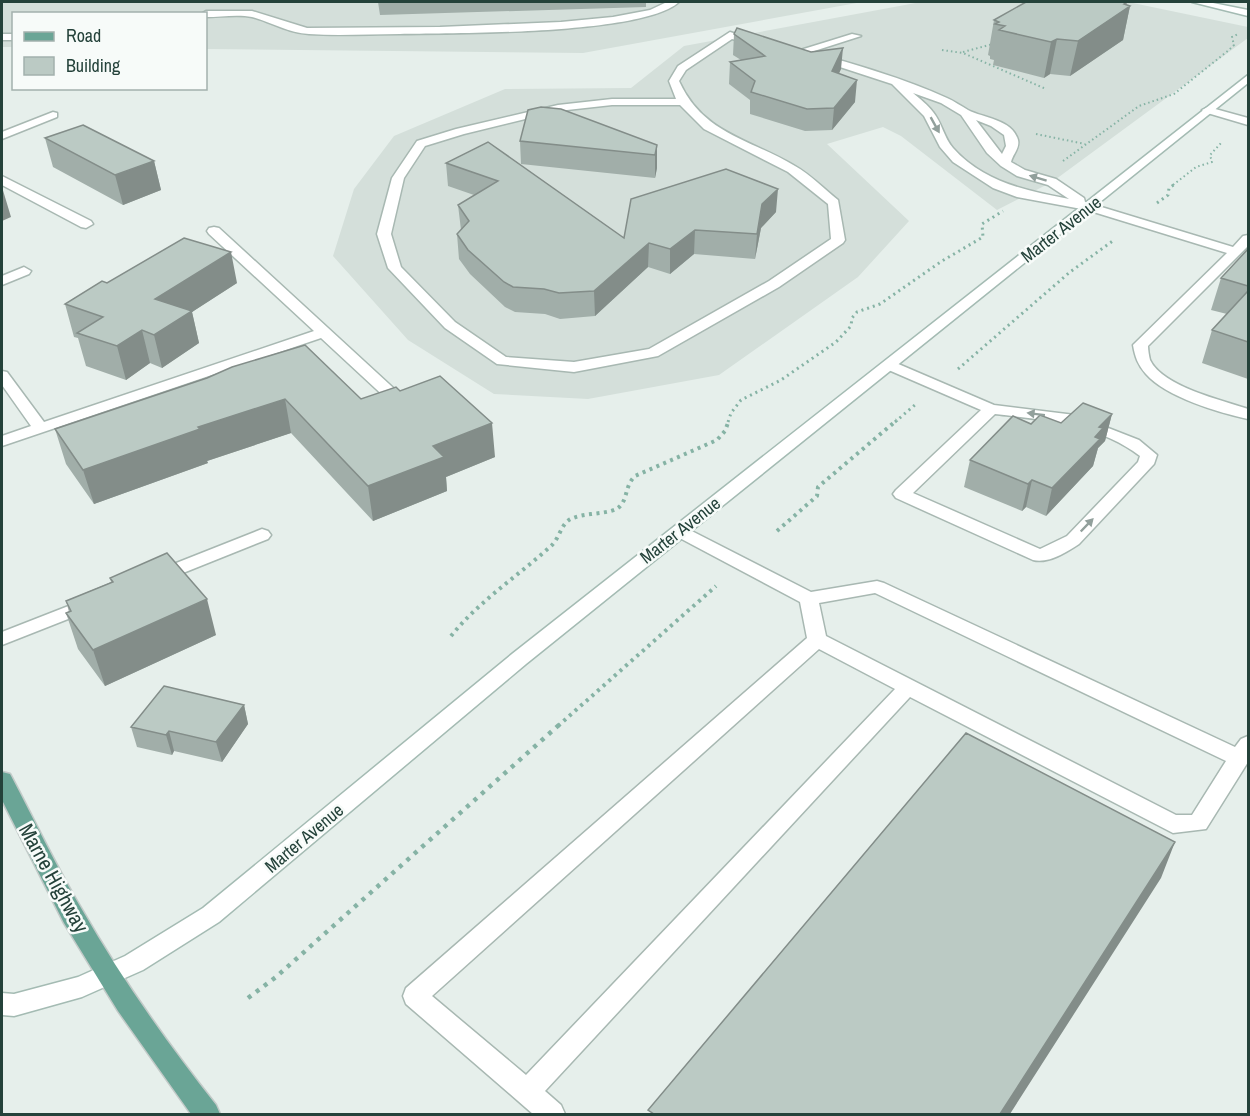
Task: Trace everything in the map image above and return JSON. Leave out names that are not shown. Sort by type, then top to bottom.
[{"type":"main road","points":[[207,14],[252,14],[284,26],[307,31],[556,28],[651,14],[670,7],[674,2]]},
{"type":"main road","points":[[1197,2],[1248,13]]},
{"type":"main road","points":[[683,102],[612,102],[558,108],[460,130],[421,144],[398,178],[384,234],[395,268],[450,325],[502,361],[574,367],[653,353],[774,284],[838,240],[834,203],[792,169],[708,127],[683,102],[674,81],[682,68],[730,35],[764,44]]},
{"type":"main road","points":[[856,36],[793,50],[866,70],[937,96],[964,113],[990,121],[1008,134],[1012,140],[1012,147],[1005,157],[1005,163]]},
{"type":"main road","name":"Marter Avenue","points":[[2,1004],[14,1005],[82,986],[134,963],[211,915],[510,666],[1089,207],[1248,78]]},
{"type":"main road","points":[[896,82],[929,114],[946,147],[966,167],[997,185],[1017,193],[1089,207],[1236,252]]},
{"type":"main road","points":[[1208,111],[1248,122]]},
{"type":"main road","points":[[964,113],[991,150],[1005,163],[1021,172],[1052,182],[1089,207]]},
{"type":"main road","points":[[2,136],[53,115]]},
{"type":"main road","points":[[2,180],[86,224]]},
{"type":"main road","points":[[214,231],[395,398]]},
{"type":"main road","points":[[1248,239],[1140,345],[1140,355],[1144,366],[1170,386],[1248,414]]},
{"type":"main road","points":[[2,281],[24,271]]},
{"type":"main road","points":[[2,441],[325,332]]},
{"type":"main road","points":[[889,365],[991,409],[1069,418],[1133,443],[1149,455],[1146,464],[1073,540],[1059,549],[1039,556],[902,494],[991,409]]},
{"type":"main road","points":[[2,375],[40,428]]},
{"type":"main road","points":[[680,531],[808,599],[877,587],[1244,751],[1197,823],[1173,824],[817,640]]},
{"type":"main road","points":[[143,583],[262,535]]},
{"type":"main road","points":[[2,639],[110,596]]},
{"type":"main road","points":[[808,599],[817,640]]},
{"type":"main road","points":[[552,1114],[414,996],[817,640]]},
{"type":"main road","points":[[526,1092],[908,687]]},
{"type":"main road","name":"Marne Highway","points":[[2,780],[56,887],[108,974],[175,1074],[207,1114]]},
{"type":"path","points":[[1062,162],[1138,106],[1173,94],[1184,86],[1229,50],[1234,45],[1232,37],[1240,32]]},
{"type":"path","points":[[962,52],[997,42]]},
{"type":"path","points":[[942,50],[962,52],[1046,89]]},
{"type":"path","points":[[1157,203],[1168,195],[1169,188],[1177,181],[1196,167],[1212,162],[1210,155],[1222,142]]},
{"type":"path","points":[[451,636],[468,615],[554,543],[567,521],[585,513],[613,511],[622,504],[628,483],[635,476],[717,440],[725,431],[731,412],[741,400],[781,380],[836,342],[851,326],[852,318],[857,312],[880,304],[942,261],[983,237],[982,224],[999,216],[1009,206]]},
{"type":"path","points":[[956,371],[1070,272],[1119,236]]},
{"type":"path","points":[[777,531],[817,496],[818,486],[922,400]]},
{"type":"path","points":[[248,998],[276,977],[716,586]]},
{"type":"shaded area","points":[[2,2],[862,2],[583,53],[207,49],[207,12],[12,12],[12,47],[2,47]]},
{"type":"shaded area","points":[[921,2],[1128,2],[1248,27],[1248,38],[1052,182],[997,210],[901,136],[883,127],[827,144],[909,221],[858,277],[719,375],[588,399],[494,394],[408,340],[333,256],[354,189],[394,136],[505,89],[631,88],[684,46]]},
{"type":"building","points":[[1026,2],[1127,2],[1124,4],[1130,6],[1078,41],[1057,39],[1051,42],[999,30],[1005,26],[995,24],[999,22],[994,20]]},
{"type":"building","points":[[737,28],[811,52],[843,48],[832,71],[857,80],[834,108],[807,109],[751,92],[755,81],[730,62],[765,56],[734,34]]},
{"type":"building","points":[[541,107],[561,109],[657,145],[655,155],[520,141],[528,110]]},
{"type":"building","points":[[83,125],[154,161],[115,175],[45,138]]},
{"type":"building","points":[[488,142],[624,238],[631,199],[726,169],[778,189],[762,204],[757,234],[695,230],[670,249],[649,243],[594,291],[559,293],[544,289],[513,287],[504,282],[468,250],[457,234],[469,221],[458,205],[498,181],[446,163]]},
{"type":"building","points":[[184,238],[231,252],[155,299],[192,311],[154,335],[142,330],[117,346],[77,333],[103,317],[65,304],[102,281],[107,283]]},
{"type":"building","points":[[1248,249],[1248,286],[1221,278]]},
{"type":"building","points":[[1248,291],[1248,342],[1212,330]]},
{"type":"building","points":[[305,345],[361,399],[396,387],[400,391],[440,376],[492,423],[433,446],[444,457],[368,486],[285,399],[198,427],[200,429],[83,470],[55,429],[207,378],[232,367]]},
{"type":"building","points":[[1083,403],[1112,414],[1099,427],[1103,428],[1095,437],[1100,439],[1052,488],[1032,480],[1028,484],[970,460],[1013,416],[1031,424],[1040,415],[1061,423]]},
{"type":"building","points":[[167,553],[207,599],[93,650],[66,613],[71,611],[66,601],[113,582],[110,578]]},
{"type":"building","points":[[164,686],[244,705],[216,742],[169,731],[166,735],[131,727]]},
{"type":"building","points":[[966,733],[1175,842],[1000,1114],[654,1114],[648,1110]]}]
